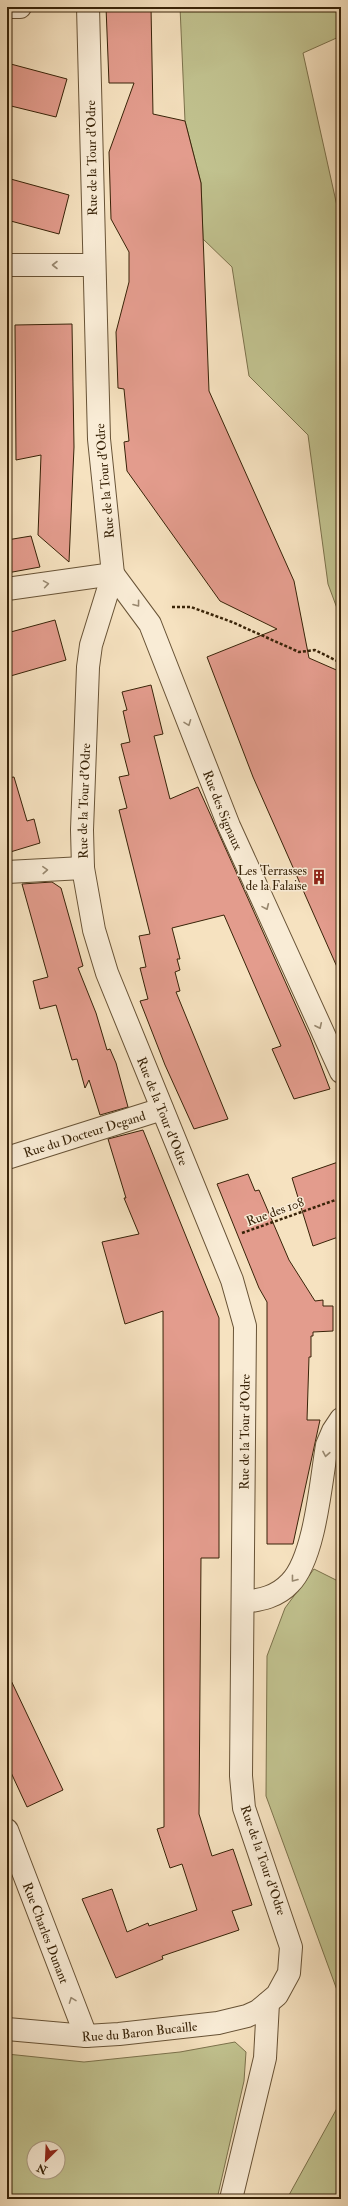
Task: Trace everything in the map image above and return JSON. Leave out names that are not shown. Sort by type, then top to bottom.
[{"type":"street","points":[[7,7],[20,7]]},
{"type":"street","name":"Rue de la Tour d'Odre","points":[[88,7],[99,455],[113,574],[91,645],[88,668],[82,830],[83,868],[90,913],[99,949],[236,1290],[245,1326],[242,1792],[248,1820],[291,1947],[289,1973],[284,1985],[268,2004]]},
{"type":"street","points":[[7,265],[94,265]]},
{"type":"street","points":[[7,589],[113,574]]},
{"type":"street","name":"Rue des Signaux","points":[[113,574],[140,608],[155,638],[229,826],[341,1072]]},
{"type":"street","points":[[7,872],[83,868]]},
{"type":"street","name":"Rue du Docteur Degand","points":[[7,1158],[162,1109]]},
{"type":"street","points":[[243,1602],[260,1600],[273,1596],[291,1583],[298,1573],[309,1546],[327,1445],[333,1431],[341,1419]]},
{"type":"street","name":"Rue Charles Dunant","points":[[7,1830],[86,2036]]},
{"type":"street","points":[[231,2199],[265,2058],[268,2004]]},
{"type":"street","name":"Rue du Baron Bucaille","points":[[7,2030],[86,2036],[119,2034],[218,2023],[247,2016],[268,2004]]},
{"type":"path","points":[[140,608],[192,607],[232,622],[299,652],[315,650],[341,663]]},
{"type":"path","name":"Rue des 108","points":[[216,1242],[341,1198]]},
{"type":"green space","points":[[180,7],[341,7],[341,36],[303,53],[341,224],[341,619],[328,584],[308,435],[249,376],[232,267],[203,239],[201,183],[185,121]]},
{"type":"green space","points":[[314,1569],[336,1580],[341,1580],[341,2001],[266,1796],[267,1656],[285,1608]]},
{"type":"green space","points":[[235,2042],[246,2052],[244,2081],[217,2199],[7,2199],[7,2054],[84,2062],[180,2052]]},
{"type":"green space","points":[[341,2101],[341,2199],[246,2199],[289,2195]]},
{"type":"building","points":[[106,7],[151,7],[153,114],[185,121],[201,183],[209,391],[294,581],[309,658],[341,672],[341,976],[253,777],[207,657],[277,629],[220,601],[127,471],[124,442],[129,441],[124,389],[118,388],[116,332],[129,282],[129,252],[111,219],[109,152],[134,83],[109,83]]},
{"type":"building","points":[[7,63],[67,79],[56,117],[7,105]]},
{"type":"building","points":[[7,178],[69,195],[59,234],[7,220]]},
{"type":"building","points":[[72,324],[74,447],[69,562],[38,535],[41,455],[16,460],[15,325]]},
{"type":"building","points":[[31,536],[40,567],[7,573],[7,540]]},
{"type":"building","points":[[55,620],[66,660],[7,677],[7,633]]},
{"type":"building","points":[[151,685],[163,734],[154,736],[170,799],[198,787],[310,1037],[330,1089],[294,1099],[272,1049],[281,1046],[224,915],[172,928],[180,959],[177,959],[180,970],[175,972],[180,991],[176,992],[228,1119],[194,1129],[165,1065],[140,1001],[148,999],[140,968],[146,967],[139,936],[150,934],[119,810],[127,808],[119,777],[129,775],[121,744],[130,742],[123,711],[127,710],[122,692]]},
{"type":"building","points":[[14,777],[27,821],[34,819],[40,843],[7,853],[7,778]]},
{"type":"building","points":[[52,882],[61,888],[83,966],[78,968],[96,1013],[107,1050],[110,1049],[116,1063],[128,1107],[100,1115],[89,1080],[85,1088],[77,1059],[72,1060],[56,1005],[40,1009],[33,981],[48,977],[22,884]]},
{"type":"building","points":[[143,1130],[219,1318],[219,1558],[201,1558],[199,1814],[212,1856],[233,1849],[252,1905],[232,1911],[239,1930],[162,1956],[163,1959],[116,1978],[82,1899],[112,1889],[127,1932],[148,1923],[149,1926],[197,1910],[182,1864],[170,1868],[157,1829],[164,1827],[163,1311],[125,1324],[102,1242],[139,1234],[124,1198],[126,1198],[108,1139]]},
{"type":"building","points":[[341,1161],[341,1236],[313,1246],[292,1178]]},
{"type":"building","points":[[248,1174],[255,1191],[259,1190],[289,1260],[315,1301],[323,1300],[323,1306],[333,1306],[333,1331],[313,1332],[313,1336],[311,1336],[307,1420],[320,1420],[293,1544],[267,1544],[267,1302],[259,1288],[217,1184]]},
{"type":"building","points":[[7,1672],[63,1790],[27,1807],[7,1764]]},
{"type":"place","name":"Les Terrasses de la Falaise","points":[[319,877]]}]
